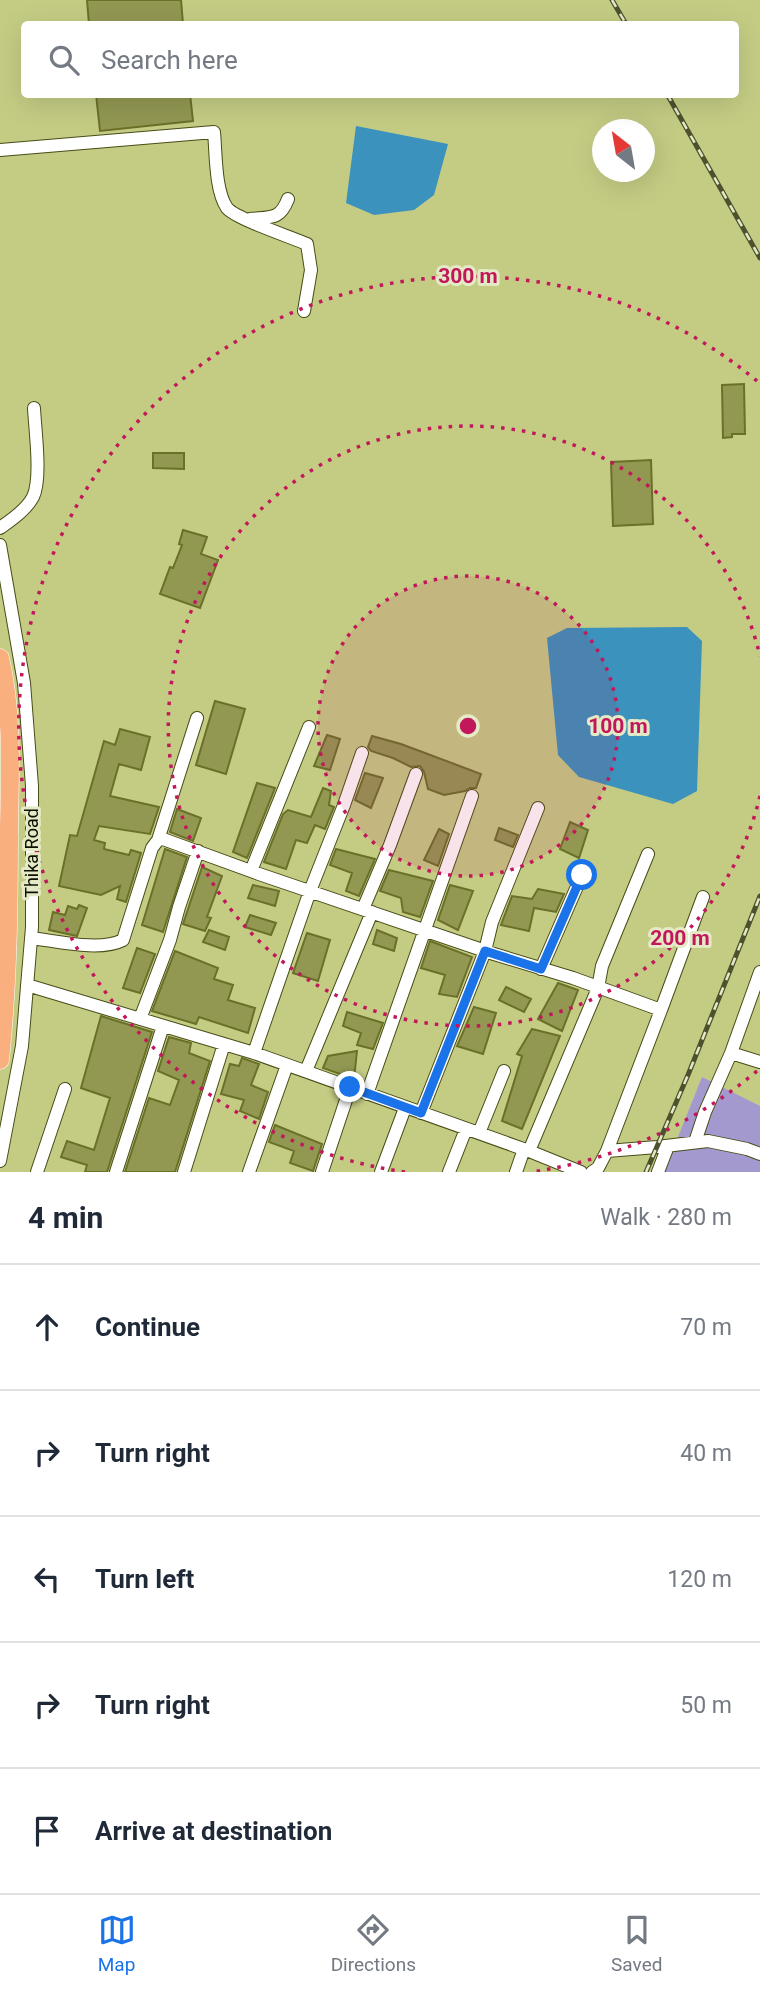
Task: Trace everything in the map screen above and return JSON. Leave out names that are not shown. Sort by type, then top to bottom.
[{"type":"highway","name":"Thika Road","points":[[0,658],[7,707],[10,759],[8,960],[0,1059]]},
{"type":"street","points":[[0,150],[214,132],[219,189],[228,209],[307,244],[311,270],[304,311]]},
{"type":"street","points":[[246,219],[275,217],[283,212],[288,199]]},
{"type":"street","points":[[0,527],[16,516],[32,498],[37,476],[34,408]]},
{"type":"street","name":"Thika Road","points":[[0,545],[24,683],[33,786],[31,938],[22,1046],[0,1161]]},
{"type":"street","points":[[31,938],[99,946],[123,940],[197,718]]},
{"type":"street","points":[[251,871],[309,727]]},
{"type":"street","points":[[254,1053],[310,891],[362,753]]},
{"type":"street","points":[[306,1071],[416,774]]},
{"type":"street","points":[[367,1094],[472,796]]},
{"type":"street","points":[[421,1113],[538,808]]},
{"type":"street","points":[[158,840],[163,839],[661,1010]]},
{"type":"street","points":[[140,1019],[170,940],[198,851]]},
{"type":"street","points":[[516,1172],[598,988],[602,966],[648,854]]},
{"type":"street","points":[[541,969],[582,875]]},
{"type":"street","points":[[593,1172],[607,1151],[702,897]]},
{"type":"street","points":[[695,1142],[760,972]]},
{"type":"street","points":[[27,985],[254,1053],[527,1150],[581,1172]]},
{"type":"street","points":[[116,1172],[163,1026]]},
{"type":"street","points":[[184,1172],[224,1044]]},
{"type":"street","points":[[731,1053],[760,1062]]},
{"type":"street","points":[[249,1172],[287,1065]]},
{"type":"street","points":[[449,1172],[503,1070]]},
{"type":"street","points":[[322,1172],[350,1087]]},
{"type":"street","points":[[37,1172],[65,1089]]},
{"type":"street","points":[[381,1172],[405,1108]]},
{"type":"street","points":[[607,1151],[708,1141],[760,1154]]},
{"type":"street","points":[[658,1172],[668,1146]]},
{"type":"shaded area","points":[[702,1077],[760,1106],[760,1172],[664,1172]]},
{"type":"water","points":[[356,126],[448,144],[434,195],[414,210],[374,215],[346,203]]},
{"type":"water","points":[[687,627],[702,641],[697,791],[673,804],[579,777],[558,755],[547,638],[567,628]]},
{"type":"building","points":[[87,0],[181,0],[183,21],[89,21]]},
{"type":"building","points":[[96,98],[190,98],[193,121],[100,131]]},
{"type":"building","points":[[744,384],[745,434],[732,434],[732,437],[723,438],[722,385]]},
{"type":"building","points":[[153,453],[184,453],[184,469],[153,468]]},
{"type":"building","points":[[651,460],[653,524],[613,526],[611,462]]},
{"type":"building","points":[[183,530],[207,537],[201,554],[218,560],[200,608],[160,594],[182,545],[179,544]]},
{"type":"building","points":[[215,701],[245,709],[226,774],[196,765]]},
{"type":"building","points":[[120,729],[150,737],[141,770],[119,764],[110,796],[159,807],[150,834],[99,826],[94,840],[105,843],[104,849],[129,855],[131,850],[141,853],[126,902],[117,899],[120,886],[101,895],[59,886],[70,835],[77,836],[104,741],[115,745]]},
{"type":"building","points":[[327,735],[340,739],[330,770],[314,766]]},
{"type":"building","points":[[372,736],[481,774],[476,788],[444,795],[428,789],[420,766],[411,767],[371,751],[368,747]]},
{"type":"building","points":[[365,773],[383,778],[371,808],[355,800]]},
{"type":"building","points":[[257,783],[275,788],[247,858],[233,852]]},
{"type":"building","points":[[323,788],[331,791],[329,805],[334,807],[325,829],[315,825],[307,843],[296,840],[286,869],[264,862],[283,814],[288,810],[311,817]]},
{"type":"building","points":[[177,809],[201,818],[193,841],[170,832]]},
{"type":"building","points":[[570,822],[588,830],[579,858],[560,849]]},
{"type":"building","points":[[499,828],[518,835],[513,847],[495,840]]},
{"type":"building","points":[[439,829],[449,834],[438,866],[424,860]]},
{"type":"building","points":[[165,849],[187,857],[163,932],[142,925]]},
{"type":"building","points":[[336,849],[375,859],[359,896],[346,891],[352,873],[330,865]]},
{"type":"building","points":[[202,867],[222,876],[207,917],[211,918],[205,931],[183,924]]},
{"type":"building","points":[[389,870],[433,881],[420,917],[403,912],[401,898],[380,891]]},
{"type":"building","points":[[253,885],[279,891],[275,906],[248,898]]},
{"type":"building","points":[[450,885],[473,891],[458,930],[438,920]]},
{"type":"building","points":[[538,889],[564,894],[556,912],[534,908],[529,931],[501,925],[512,896],[532,899]]},
{"type":"building","points":[[79,905],[87,908],[77,936],[49,930],[53,912],[65,915],[68,906],[77,909]]},
{"type":"building","points":[[250,915],[276,923],[271,935],[245,927]]},
{"type":"building","points":[[209,930],[229,937],[225,950],[203,942]]},
{"type":"building","points":[[377,930],[397,938],[394,951],[373,944]]},
{"type":"building","points":[[307,933],[330,940],[318,981],[293,973]]},
{"type":"building","points":[[430,941],[472,957],[457,997],[439,994],[445,975],[421,968]]},
{"type":"building","points":[[137,948],[155,954],[140,993],[123,988]]},
{"type":"building","points":[[175,951],[218,968],[214,979],[233,985],[228,1000],[255,1008],[248,1033],[199,1017],[196,1024],[152,1011]]},
{"type":"building","points":[[558,983],[578,990],[562,1031],[538,1019]]},
{"type":"building","points":[[506,987],[531,999],[524,1012],[499,1000]]},
{"type":"building","points":[[474,1007],[496,1013],[483,1054],[457,1046]]},
{"type":"building","points":[[347,1012],[383,1023],[373,1049],[357,1045],[361,1033],[343,1026]]},
{"type":"building","points":[[101,1016],[152,1032],[107,1172],[85,1172],[87,1165],[61,1157],[67,1141],[94,1150],[110,1098],[81,1088]]},
{"type":"building","points":[[532,1029],[560,1036],[522,1129],[502,1121],[522,1056],[517,1054]]},
{"type":"building","points":[[169,1037],[191,1043],[189,1053],[210,1061],[175,1172],[125,1172],[149,1098],[170,1105],[179,1080],[158,1071]]},
{"type":"building","points":[[357,1051],[354,1079],[323,1068],[328,1056]]},
{"type":"building","points":[[242,1058],[259,1064],[251,1085],[268,1092],[259,1119],[240,1111],[244,1100],[221,1094],[230,1064],[239,1066]]},
{"type":"building","points":[[275,1125],[322,1144],[313,1171],[290,1163],[294,1151],[269,1142]]},
{"type":"railway","points":[[612,0],[624,21]]},
{"type":"railway","points":[[669,98],[760,258]]},
{"type":"railway","points":[[646,1172],[760,896]]},
{"type":"route","points":[[350,1087],[421,1113],[485,951],[541,969],[582,875]]}]
